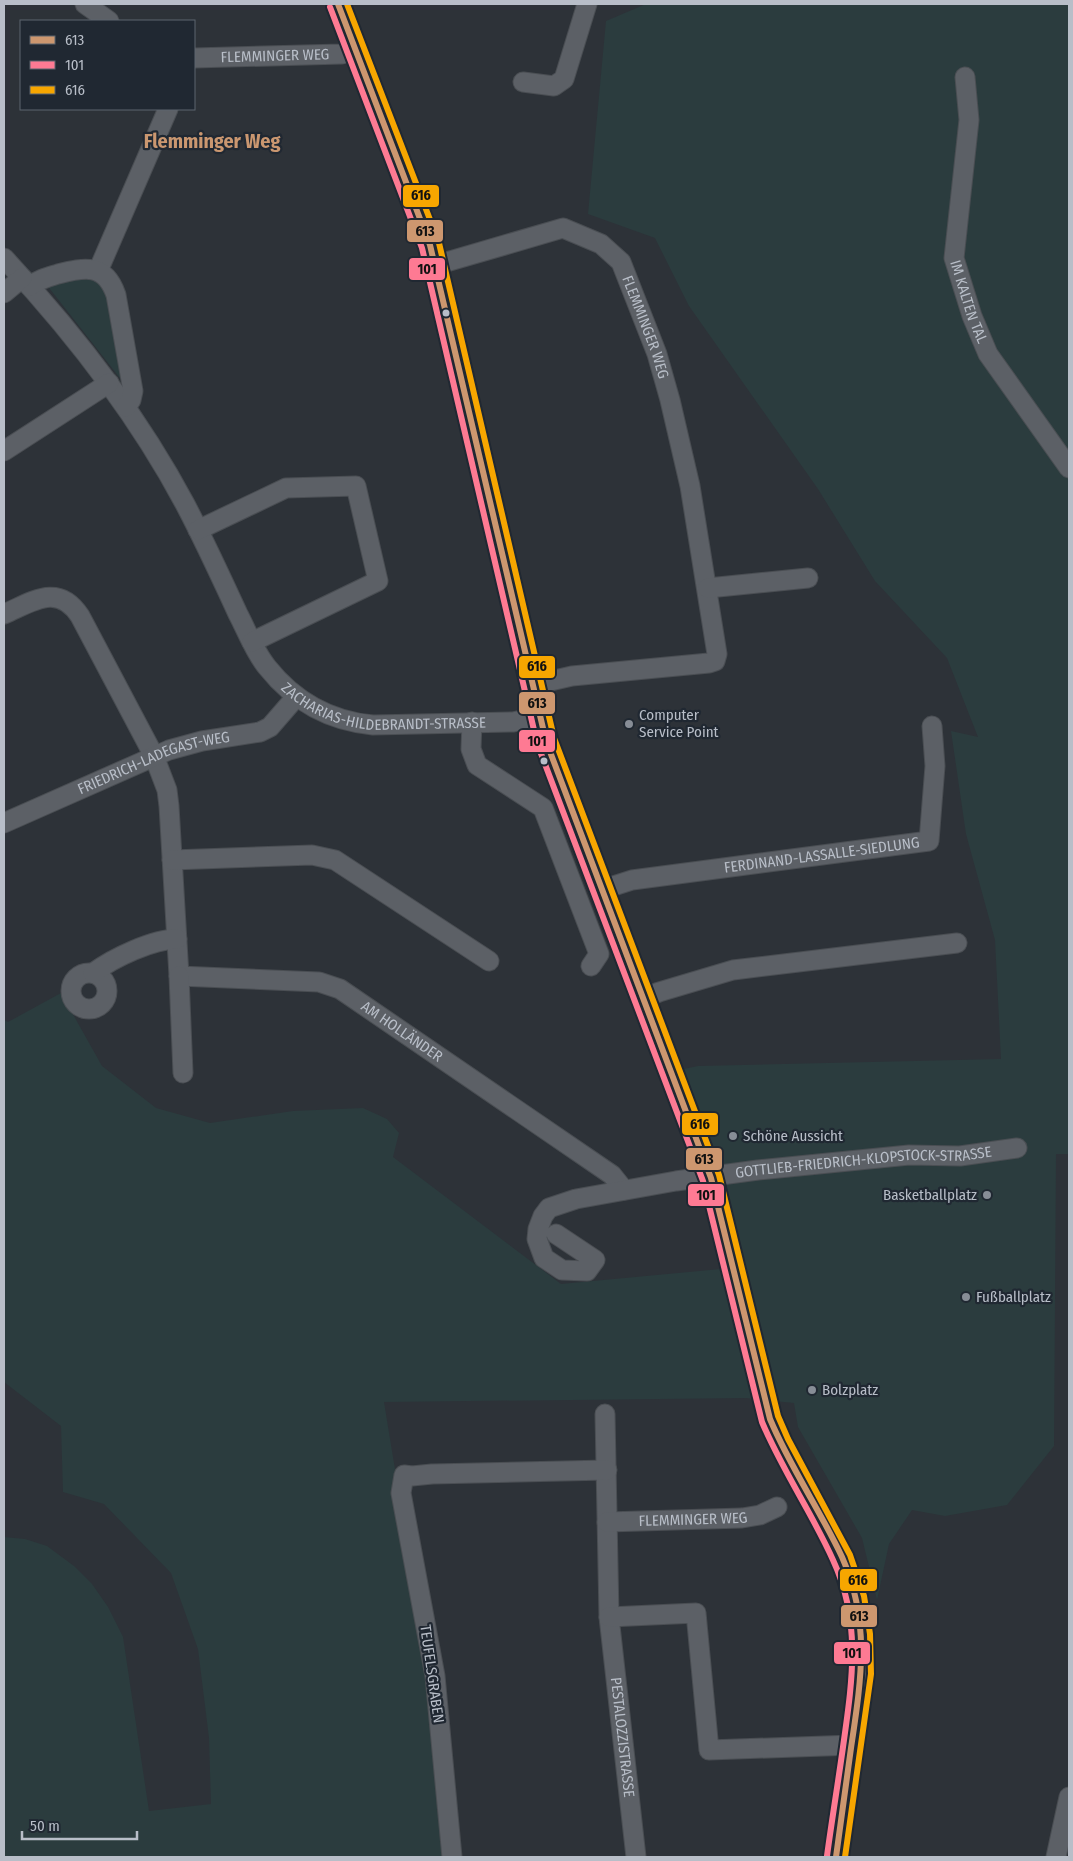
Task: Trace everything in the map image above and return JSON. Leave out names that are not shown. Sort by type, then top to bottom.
[{"type":"street","points":[[85,4],[108,20]]},
{"type":"street","points":[[338,4],[426,234],[436,265],[548,749],[711,1178],[753,1356],[770,1418],[780,1443],[842,1558],[855,1598],[863,1655],[853,1745],[836,1857]]},
{"type":"street","points":[[524,82],[554,86],[564,79],[587,4]]},
{"type":"street","name":"FLEMMINGER WEG","points":[[195,58],[342,54],[356,50]]},
{"type":"street","name":"IM KALTEN TAL","points":[[965,77],[969,120],[954,258],[972,316],[988,354],[1069,468]]},
{"type":"street","points":[[98,271],[168,110]]},
{"type":"street","name":"FLEMMINGER WEG","points":[[436,265],[563,228],[601,244],[615,255],[627,276],[665,378],[690,486],[708,588],[717,654],[715,661],[572,676],[533,685]]},
{"type":"street","name":"ZACHARIAS-HILDEBRANDT-STRASSE","points":[[4,258],[109,383],[126,407],[172,481],[252,642],[266,666],[296,697],[327,715],[358,724],[513,722],[540,716]]},
{"type":"street","points":[[4,293],[26,282],[90,268],[98,271],[110,280],[116,295],[133,391],[132,400],[126,407]]},
{"type":"street","points":[[4,451],[109,383]]},
{"type":"street","points":[[198,530],[286,488],[356,486],[378,581],[252,642]]},
{"type":"street","points":[[708,588],[808,578]]},
{"type":"street","points":[[4,614],[49,596],[58,597],[71,604],[80,616],[154,756],[167,790],[177,939],[183,1073]]},
{"type":"street","name":"FRIEDRICH-LADEGAST-WEG","points":[[4,823],[154,756],[202,742],[260,732],[270,727],[296,697]]},
{"type":"street","points":[[472,722],[471,750],[477,765],[543,808],[599,954],[591,966]]},
{"type":"street","name":"FERDINAND-LASSALLE-SIEDLUNG","points":[[600,890],[632,880],[929,841],[935,766],[932,726]]},
{"type":"street","points":[[172,860],[312,855],[335,860],[489,961]]},
{"type":"street","points":[[94,973],[103,966],[159,940],[177,939]]},
{"type":"street","points":[[642,1000],[659,992],[734,970],[957,943]]},
{"type":"street","name":"AM HOLLÄNDER","points":[[179,976],[319,982],[340,989],[612,1175],[624,1190]]},
{"type":"street","name":"GOTTLIEB-FRIEDRICH-KLOPSTOCK-STRASSE","points":[[711,1178],[776,1168],[909,1155],[960,1156],[1017,1148]]},
{"type":"street","points":[[556,1234],[594,1260],[587,1271],[562,1270],[544,1258],[537,1239],[538,1229],[543,1216],[550,1208],[561,1203],[624,1190],[711,1178]]},
{"type":"street","name":"PESTALOZZISTRASSE","points":[[606,1414],[610,1617],[636,1857]]},
{"type":"street","name":"TEUFELSGRABEN","points":[[452,1857],[436,1676],[401,1493],[404,1475],[606,1470]]},
{"type":"street","name":"FLEMMINGER WEG","points":[[607,1522],[742,1518],[760,1515],[778,1507]]},
{"type":"street","points":[[610,1617],[696,1613],[709,1750],[853,1745]]},
{"type":"street","points":[[1056,1857],[1069,1797]]},
{"type":"shaded area","points":[[646,4],[1069,4],[1069,1154],[1056,1154],[1054,1446],[1007,1505],[945,1516],[912,1510],[889,1544],[877,1600],[862,1538],[798,1427],[794,1403],[746,1398],[384,1402],[430,1684],[448,1857],[4,1857],[4,1537],[25,1539],[47,1546],[74,1566],[92,1584],[108,1607],[123,1637],[149,1811],[211,1804],[209,1738],[198,1649],[171,1573],[104,1504],[63,1492],[61,1426],[4,1382],[4,1020],[8,1022],[61,993],[102,1066],[156,1108],[210,1123],[293,1111],[363,1108],[387,1119],[399,1133],[393,1157],[561,1284],[742,1267],[718,1170],[679,1070],[698,1066],[1001,1059],[995,940],[966,834],[951,731],[978,737],[947,658],[875,581],[818,489],[689,306],[655,238],[588,214],[606,21]]},
{"type":"shaded area","points":[[85,274],[106,283],[123,382],[46,284]]},
{"type":"transit line","name":"613","points":[[338,4],[430,245],[546,741],[711,1178],[770,1419],[842,1557],[851,1581],[860,1628],[860,1675],[836,1857]]},
{"type":"transit line","name":"616","points":[[347,4],[439,243],[554,738],[719,1175],[778,1416],[788,1439],[850,1555],[864,1596],[870,1634],[871,1674],[845,1857]]},
{"type":"transit line","name":"101","points":[[330,7],[422,248],[537,743],[703,1181],[762,1422],[825,1543],[842,1583],[848,1606],[851,1630],[851,1676],[827,1856]]},
{"type":"place","name":"Computer Service Point","points":[[629,724]]},
{"type":"place","name":"Schöne Aussicht","points":[[733,1136]]},
{"type":"place","name":"Basketballplatz","points":[[987,1195]]},
{"type":"place","name":"Fußballplatz","points":[[966,1297]]},
{"type":"place","name":"Bolzplatz","points":[[812,1390]]},
{"type":"district","name":"Flemminger Weg","points":[[212,141]]}]
